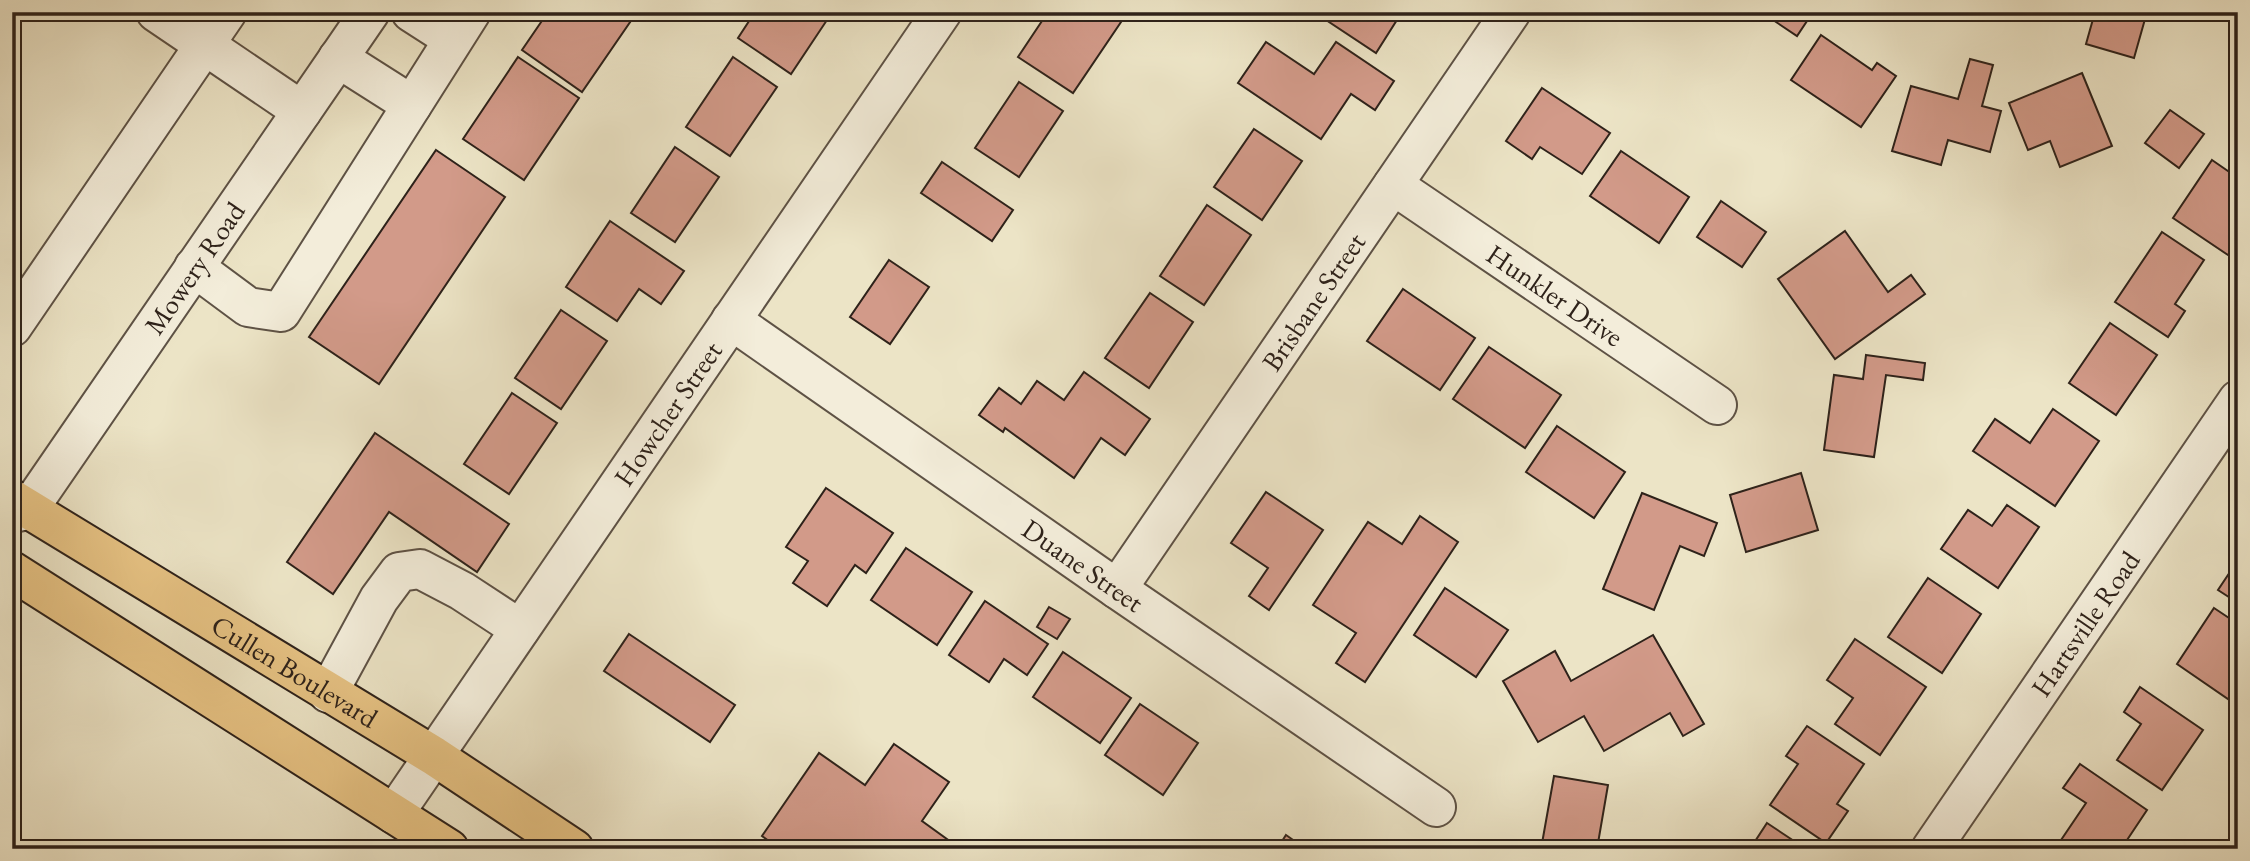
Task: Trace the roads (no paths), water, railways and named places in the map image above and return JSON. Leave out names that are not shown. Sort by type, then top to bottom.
[{"type":"main road","name":"Cullen Boulevard","points":[[18,507],[434,756],[574,849]]},
{"type":"main road","points":[[12,571],[449,849]]},
{"type":"street","points":[[156,12],[302,111]]},
{"type":"street","points":[[12,327],[227,12]]},
{"type":"street","name":"Mowery Road","points":[[18,507],[194,267],[370,12]]},
{"type":"street","points":[[194,267],[248,307],[281,312],[462,26],[411,12]]},
{"type":"street","name":"Howcher Street","points":[[394,814],[942,12]]},
{"type":"street","name":"Brisbane Street","points":[[1116,589],[1511,12]]},
{"type":"street","points":[[338,58],[412,104]]},
{"type":"street","name":"Hunkler Drive","points":[[1393,186],[1717,405]]},
{"type":"street","name":"Duane Street","points":[[732,320],[1116,589],[1436,807]]},
{"type":"street","name":"Hartsville Road","points":[[1931,849],[2238,400]]},
{"type":"street","points":[[328,693],[379,599],[399,572],[420,569],[520,629]]}]
